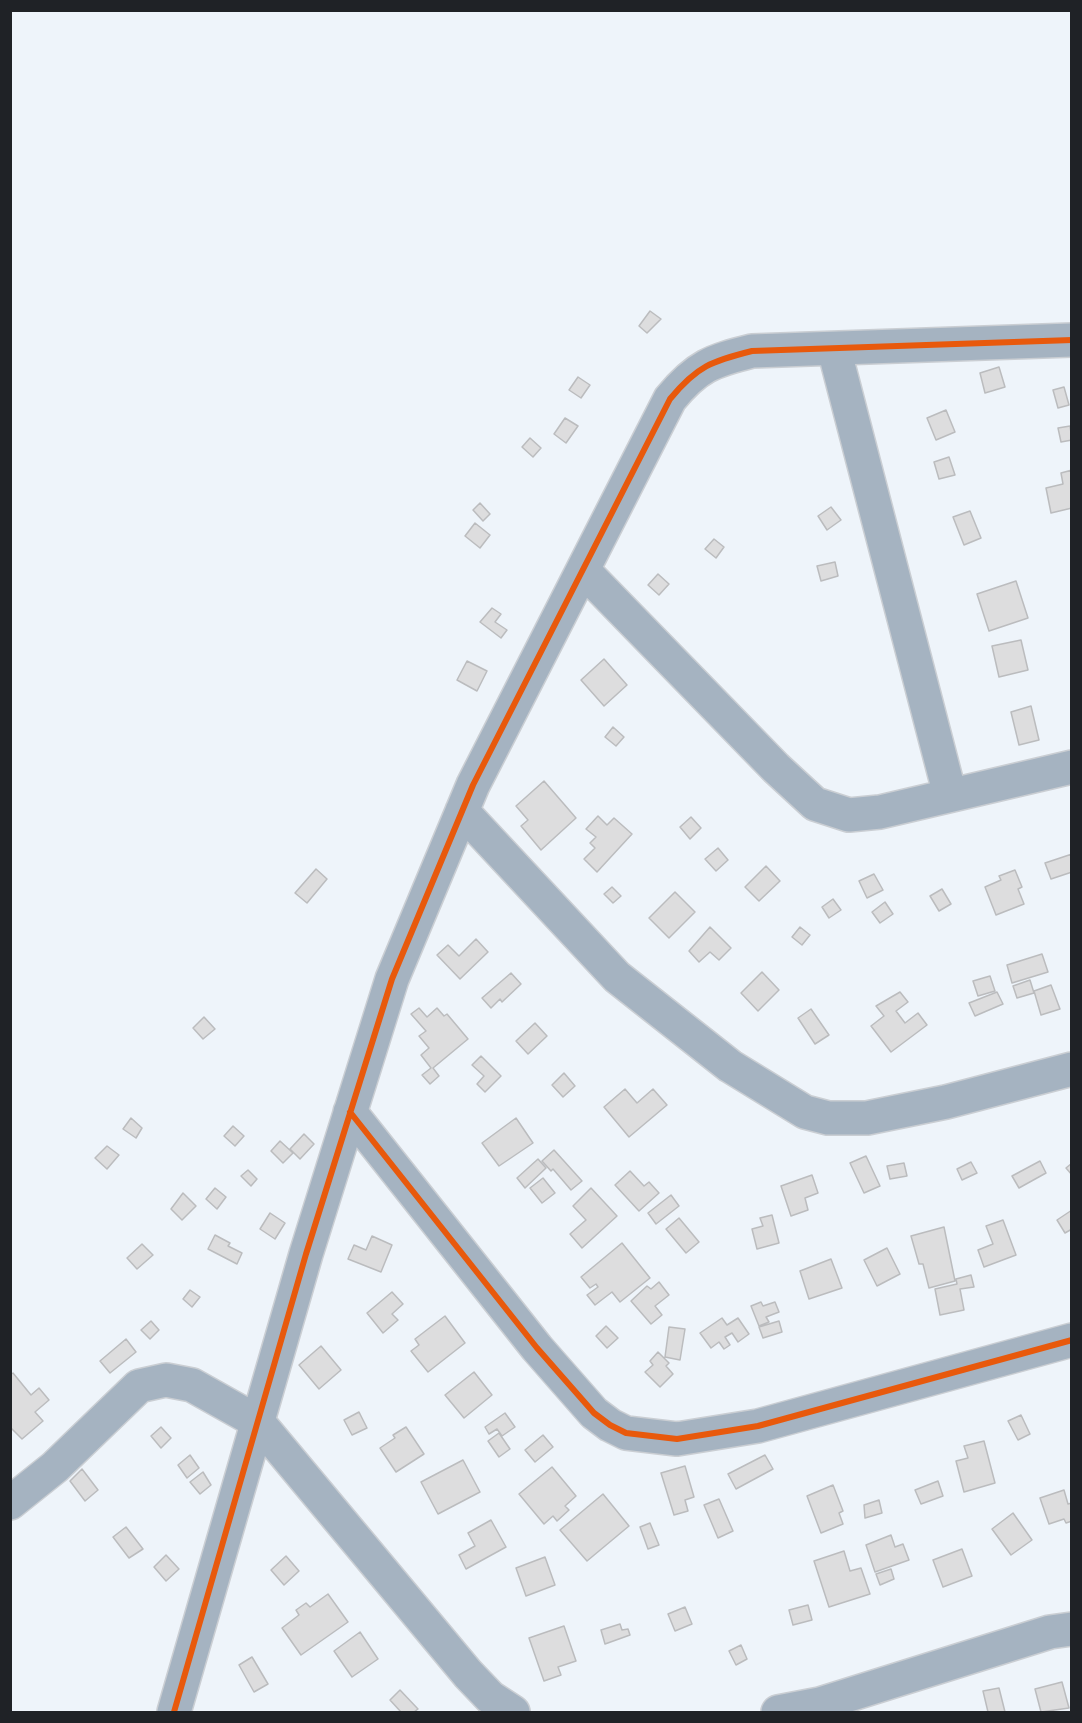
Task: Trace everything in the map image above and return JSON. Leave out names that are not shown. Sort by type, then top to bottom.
[{"type":"street","points":[[174,1713],[350,1112],[392,979],[462,811],[670,399],[690,375],[719,359],[752,351],[1071,340]]},
{"type":"street","points":[[834,349],[950,795]]},
{"type":"street","points":[[583,570],[776,768],[815,804],[849,815],[880,812],[1071,767]]},
{"type":"street","points":[[462,811],[617,977],[730,1066],[805,1112],[828,1118],[867,1118],[946,1102],[1071,1069]]},
{"type":"street","points":[[350,1112],[545,1356],[594,1413],[626,1433],[677,1439],[758,1426],[1071,1340]]},
{"type":"street","points":[[10,1503],[55,1467],[139,1386],[166,1380],[192,1385],[258,1422],[468,1674],[490,1697],[513,1713]]},
{"type":"street","points":[[778,1713],[820,1704],[1050,1632],[1071,1629]]},
{"type":"building","points":[[650,311],[661,319],[647,333],[639,326]]},
{"type":"building","points":[[999,367],[1005,387],[985,393],[980,373]]},
{"type":"building","points":[[578,377],[590,385],[581,398],[569,390]]},
{"type":"building","points":[[1064,387],[1069,405],[1058,408],[1053,390]]},
{"type":"building","points":[[946,410],[955,432],[936,440],[927,418]]},
{"type":"building","points":[[565,418],[578,426],[566,443],[554,434]]},
{"type":"building","points":[[1070,426],[1072,440],[1061,442],[1058,428]]},
{"type":"building","points":[[530,438],[541,448],[533,457],[522,447]]},
{"type":"building","points":[[949,457],[955,475],[939,479],[934,462]]},
{"type":"building","points":[[1072,470],[1072,508],[1051,513],[1046,488],[1063,484],[1061,473]]},
{"type":"building","points":[[480,503],[490,514],[483,521],[473,510]]},
{"type":"building","points":[[831,507],[841,520],[827,530],[818,516]]},
{"type":"building","points":[[970,511],[981,538],[964,545],[953,517]]},
{"type":"building","points":[[475,523],[490,535],[480,548],[465,536]]},
{"type":"building","points":[[714,539],[724,547],[716,558],[705,549]]},
{"type":"building","points":[[835,562],[838,576],[821,581],[817,566]]},
{"type":"building","points":[[658,574],[669,584],[659,595],[648,585]]},
{"type":"building","points":[[1016,581],[1028,618],[989,631],[977,594]]},
{"type":"building","points":[[492,608],[501,614],[495,622],[507,630],[501,638],[480,622]]},
{"type":"building","points":[[1021,640],[1028,670],[999,677],[992,646]]},
{"type":"building","points":[[604,659],[627,685],[604,706],[581,680]]},
{"type":"building","points":[[467,661],[487,671],[477,691],[457,680]]},
{"type":"building","points":[[1031,706],[1039,740],[1019,745],[1011,712]]},
{"type":"building","points":[[613,727],[624,737],[616,746],[605,737]]},
{"type":"building","points":[[544,781],[576,818],[541,850],[521,826],[528,820],[516,806]]},
{"type":"building","points":[[598,816],[607,825],[614,818],[632,834],[597,872],[584,859],[595,848],[590,843],[596,837],[586,829]]},
{"type":"building","points":[[691,817],[701,828],[690,839],[680,827]]},
{"type":"building","points":[[718,848],[728,860],[716,871],[705,859]]},
{"type":"building","points":[[1072,854],[1072,872],[1051,879],[1045,863]]},
{"type":"building","points":[[766,866],[780,881],[759,901],[745,887]]},
{"type":"building","points":[[316,869],[327,879],[307,903],[295,893]]},
{"type":"building","points":[[1015,870],[1022,887],[1018,889],[1024,904],[996,915],[985,887],[1001,880],[999,876]]},
{"type":"building","points":[[874,874],[883,890],[867,898],[859,881]]},
{"type":"building","points":[[612,887],[621,896],[613,903],[604,894]]},
{"type":"building","points":[[942,889],[951,904],[939,911],[930,896]]},
{"type":"building","points":[[675,892],[695,912],[669,938],[649,918]]},
{"type":"building","points":[[833,899],[841,910],[829,918],[822,907]]},
{"type":"building","points":[[885,902],[893,914],[880,923],[872,912]]},
{"type":"building","points":[[710,927],[731,948],[719,960],[710,952],[699,962],[689,951]]},
{"type":"building","points":[[800,927],[810,935],[802,945],[792,937]]},
{"type":"building","points":[[476,939],[488,952],[460,979],[437,955],[448,945],[459,956]]},
{"type":"building","points":[[1042,954],[1048,972],[1012,983],[1007,965]]},
{"type":"building","points":[[762,972],[779,990],[758,1011],[741,993]]},
{"type":"building","points":[[511,973],[521,984],[502,1002],[500,999],[491,1008],[482,998]]},
{"type":"building","points":[[990,976],[995,991],[978,996],[973,981]]},
{"type":"building","points":[[1030,980],[1034,993],[1017,998],[1013,986]]},
{"type":"building","points":[[1051,985],[1060,1009],[1041,1015],[1034,991]]},
{"type":"building","points":[[900,992],[908,1002],[896,1011],[905,1023],[918,1013],[927,1025],[891,1052],[871,1026],[884,1016],[876,1006]]},
{"type":"building","points":[[997,992],[1003,1004],[975,1016],[969,1003]]},
{"type":"building","points":[[419,1008],[427,1017],[437,1008],[444,1016],[447,1014],[468,1039],[433,1068],[439,1076],[430,1084],[422,1075],[431,1068],[421,1055],[429,1048],[419,1036],[426,1031],[411,1014]]},
{"type":"building","points":[[811,1009],[829,1035],[815,1044],[798,1018]]},
{"type":"building","points":[[204,1017],[215,1029],[203,1039],[193,1028]]},
{"type":"building","points":[[535,1023],[547,1036],[528,1054],[516,1041]]},
{"type":"building","points":[[481,1056],[501,1076],[485,1092],[477,1084],[484,1076],[472,1065]]},
{"type":"building","points":[[564,1073],[575,1086],[563,1097],[552,1085]]},
{"type":"building","points":[[625,1089],[637,1103],[653,1089],[667,1105],[629,1137],[604,1107]]},
{"type":"building","points":[[131,1118],[142,1128],[136,1138],[123,1129]]},
{"type":"building","points":[[516,1118],[533,1143],[499,1166],[482,1143]]},
{"type":"building","points":[[233,1126],[244,1136],[235,1146],[224,1136]]},
{"type":"building","points":[[304,1134],[314,1144],[300,1159],[290,1149]]},
{"type":"building","points":[[280,1141],[293,1153],[283,1163],[271,1151]]},
{"type":"building","points":[[107,1146],[119,1155],[107,1169],[95,1158]]},
{"type":"building","points":[[554,1150],[582,1181],[571,1190],[553,1169],[551,1171],[542,1161]]},
{"type":"building","points":[[866,1156],[880,1186],[864,1193],[850,1163]]},
{"type":"building","points":[[538,1159],[546,1168],[525,1188],[517,1178]]},
{"type":"building","points":[[1040,1161],[1046,1173],[1019,1188],[1012,1176]]},
{"type":"building","points":[[971,1162],[977,1173],[962,1180],[957,1169]]},
{"type":"building","points":[[904,1163],[907,1176],[890,1179],[887,1166]]},
{"type":"building","points":[[1072,1163],[1072,1175],[1066,1168]]},
{"type":"building","points":[[248,1170],[257,1179],[251,1186],[241,1176]]},
{"type":"building","points":[[630,1171],[644,1186],[649,1182],[659,1193],[639,1211],[615,1185]]},
{"type":"building","points":[[812,1175],[818,1193],[805,1198],[808,1210],[791,1216],[781,1186]]},
{"type":"building","points":[[543,1178],[555,1193],[542,1203],[530,1188]]},
{"type":"building","points":[[215,1188],[226,1197],[217,1209],[206,1199]]},
{"type":"building","points":[[591,1188],[617,1216],[582,1248],[570,1234],[586,1220],[573,1206]]},
{"type":"building","points":[[183,1193],[196,1206],[182,1220],[171,1209]]},
{"type":"building","points":[[671,1195],[679,1206],[656,1224],[648,1213]]},
{"type":"building","points":[[1072,1210],[1072,1229],[1065,1233],[1057,1220]]},
{"type":"building","points":[[270,1213],[285,1223],[275,1239],[260,1229]]},
{"type":"building","points":[[772,1215],[779,1243],[757,1249],[752,1229],[763,1226],[760,1218]]},
{"type":"building","points":[[679,1218],[699,1242],[686,1253],[666,1229]]},
{"type":"building","points":[[1003,1220],[1016,1255],[984,1267],[978,1250],[993,1244],[986,1226]]},
{"type":"building","points":[[944,1227],[955,1281],[929,1288],[923,1264],[919,1264],[911,1236]]},
{"type":"building","points":[[215,1235],[230,1243],[228,1246],[242,1253],[237,1264],[208,1249]]},
{"type":"building","points":[[372,1236],[392,1245],[381,1272],[348,1259],[354,1245],[366,1250]]},
{"type":"building","points":[[622,1243],[650,1278],[620,1302],[612,1292],[595,1305],[587,1295],[598,1287],[596,1284],[590,1288],[581,1277]]},
{"type":"building","points":[[142,1244],[153,1255],[137,1269],[127,1258]]},
{"type":"building","points":[[887,1248],[900,1274],[877,1286],[864,1260]]},
{"type":"building","points":[[831,1259],[842,1288],[809,1299],[800,1271]]},
{"type":"building","points":[[971,1275],[974,1287],[960,1289],[964,1310],[940,1315],[935,1289],[957,1284],[956,1279]]},
{"type":"building","points":[[659,1282],[669,1295],[655,1306],[662,1315],[651,1324],[631,1301],[647,1286],[651,1289]]},
{"type":"building","points":[[190,1290],[200,1297],[192,1307],[183,1299]]},
{"type":"building","points":[[392,1292],[403,1304],[392,1314],[398,1320],[383,1333],[367,1313]]},
{"type":"building","points":[[761,1302],[763,1306],[775,1302],[779,1312],[766,1317],[769,1322],[759,1326],[751,1306]]},
{"type":"building","points":[[445,1316],[465,1343],[428,1372],[411,1351],[419,1345],[415,1339]]},
{"type":"building","points":[[722,1318],[727,1325],[738,1318],[749,1334],[738,1342],[732,1333],[725,1337],[730,1345],[724,1349],[719,1342],[711,1348],[700,1333]]},
{"type":"building","points":[[151,1321],[159,1330],[150,1339],[141,1330]]},
{"type":"building","points":[[779,1321],[782,1332],[763,1338],[759,1327]]},
{"type":"building","points":[[606,1326],[618,1338],[607,1348],[596,1336]]},
{"type":"building","points":[[669,1327],[685,1329],[680,1360],[665,1357]]},
{"type":"building","points":[[126,1339],[136,1352],[110,1373],[100,1361]]},
{"type":"building","points":[[321,1346],[341,1370],[319,1389],[299,1365]]},
{"type":"building","points":[[658,1352],[669,1363],[666,1366],[673,1374],[660,1387],[645,1372],[653,1365],[650,1361]]},
{"type":"building","points":[[474,1372],[492,1395],[464,1418],[445,1395]]},
{"type":"building","points":[[13,1373],[31,1395],[39,1388],[49,1400],[35,1412],[43,1421],[22,1439],[10,1427],[10,1375]]},
{"type":"building","points":[[359,1412],[367,1428],[352,1435],[344,1420]]},
{"type":"building","points":[[505,1413],[515,1427],[502,1436],[497,1429],[489,1434],[485,1427]]},
{"type":"building","points":[[1021,1415],[1030,1434],[1018,1440],[1008,1421]]},
{"type":"building","points":[[161,1427],[171,1438],[161,1448],[151,1436]]},
{"type":"building","points":[[406,1427],[424,1454],[396,1472],[380,1448],[395,1438],[393,1435]]},
{"type":"building","points":[[499,1433],[510,1449],[499,1457],[488,1441]]},
{"type":"building","points":[[543,1435],[553,1447],[535,1462],[525,1450]]},
{"type":"building","points":[[984,1441],[995,1483],[964,1492],[956,1461],[968,1458],[964,1446]]},
{"type":"building","points":[[190,1455],[199,1468],[187,1478],[178,1465]]},
{"type":"building","points":[[765,1455],[773,1469],[736,1489],[728,1474]]},
{"type":"building","points":[[463,1460],[480,1492],[438,1514],[421,1482]]},
{"type":"building","points":[[685,1466],[694,1497],[685,1500],[688,1511],[674,1515],[661,1473]]},
{"type":"building","points":[[552,1467],[576,1496],[565,1506],[569,1510],[557,1521],[553,1516],[544,1524],[519,1494]]},
{"type":"building","points":[[82,1469],[98,1490],[85,1501],[70,1481]]},
{"type":"building","points":[[203,1472],[211,1485],[200,1494],[190,1482]]},
{"type":"building","points":[[938,1481],[943,1496],[921,1504],[915,1490]]},
{"type":"building","points":[[833,1485],[843,1511],[839,1513],[843,1524],[821,1533],[807,1496]]},
{"type":"building","points":[[1064,1490],[1068,1504],[1072,1503],[1072,1521],[1066,1523],[1064,1519],[1049,1524],[1040,1498]]},
{"type":"building","points":[[603,1494],[629,1526],[587,1561],[560,1530]]},
{"type":"building","points":[[719,1499],[733,1531],[718,1538],[704,1505]]},
{"type":"building","points":[[879,1500],[882,1513],[865,1518],[864,1505]]},
{"type":"building","points":[[1013,1513],[1032,1540],[1011,1555],[992,1529]]},
{"type":"building","points":[[491,1520],[506,1547],[466,1569],[459,1555],[475,1546],[468,1533]]},
{"type":"building","points":[[650,1523],[659,1545],[648,1549],[640,1527]]},
{"type":"building","points":[[126,1527],[143,1549],[129,1558],[113,1537]]},
{"type":"building","points":[[891,1535],[895,1547],[903,1544],[909,1560],[875,1572],[866,1545]]},
{"type":"building","points":[[962,1549],[972,1576],[943,1587],[933,1560]]},
{"type":"building","points":[[844,1551],[850,1571],[861,1568],[870,1594],[829,1607],[814,1561]]},
{"type":"building","points":[[166,1555],[179,1569],[166,1581],[154,1567]]},
{"type":"building","points":[[286,1556],[299,1571],[284,1585],[271,1570]]},
{"type":"building","points":[[545,1557],[555,1585],[526,1596],[516,1568]]},
{"type":"building","points":[[891,1569],[894,1579],[880,1585],[876,1574]]},
{"type":"building","points":[[328,1594],[348,1622],[301,1655],[282,1628],[299,1615],[296,1610],[306,1603],[310,1607]]},
{"type":"building","points":[[808,1605],[812,1620],[793,1625],[789,1610]]},
{"type":"building","points":[[685,1607],[692,1624],[675,1631],[668,1614]]},
{"type":"building","points":[[620,1624],[622,1630],[628,1629],[630,1635],[605,1644],[601,1630]]},
{"type":"building","points":[[564,1626],[576,1661],[558,1667],[561,1675],[544,1681],[529,1638]]},
{"type":"building","points":[[360,1632],[378,1659],[352,1677],[334,1651]]},
{"type":"building","points":[[741,1645],[747,1659],[736,1665],[729,1651]]},
{"type":"building","points":[[252,1657],[268,1684],[254,1692],[239,1665]]},
{"type":"building","points":[[1062,1682],[1069,1708],[1041,1712],[1035,1689]]},
{"type":"building","points":[[999,1688],[1005,1712],[988,1712],[983,1691]]},
{"type":"building","points":[[400,1690],[418,1709],[414,1712],[401,1712],[390,1700]]},
{"type":"cycle path","points":[[174,1712],[306,1254],[392,979],[473,785],[670,399],[689,379],[706,366],[752,351],[1072,340]]},
{"type":"cycle path","points":[[350,1112],[537,1348],[594,1413],[626,1433],[677,1439],[758,1426],[1072,1340]]}]
